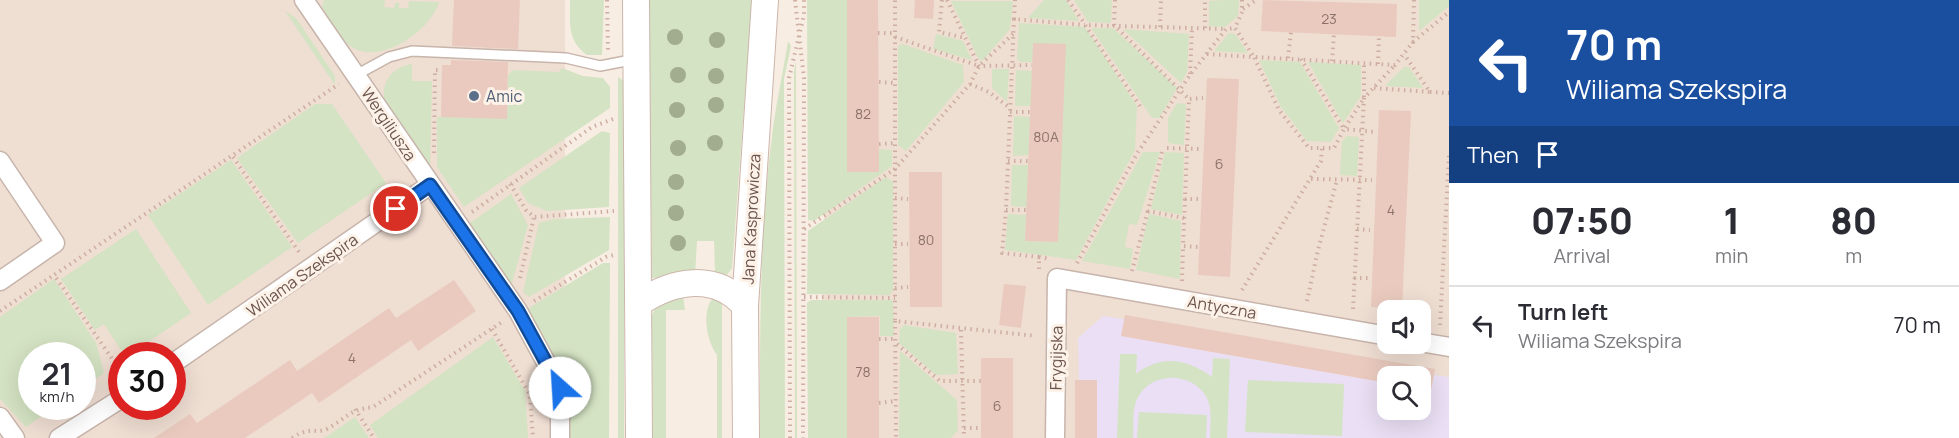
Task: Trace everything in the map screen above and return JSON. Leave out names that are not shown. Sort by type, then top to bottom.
[{"type":"main road","points":[[636,0],[639,438]]},
{"type":"main road","name":"Jana Kasprowicza","points":[[746,438],[745,306],[765,0]]},
{"type":"main road","points":[[639,303],[662,288],[676,285],[717,285],[733,293],[745,306]]},
{"type":"street","name":"Wergiliusza","points":[[306,1],[518,311],[560,388],[560,438]]},
{"type":"street","points":[[0,161],[55,243],[0,280]]},
{"type":"street","name":"Wiliama Szekspira","points":[[186,354],[430,185]]},
{"type":"street","name":"Antyczna","points":[[1057,278],[1377,334]]},
{"type":"street","name":"Frygijska","points":[[1055,438],[1057,278]]},
{"type":"street","points":[[1431,344],[1449,347]]},
{"type":"street","points":[[59,438],[108,407]]},
{"type":"street","points":[[0,417],[15,438]]},
{"type":"lane","points":[[356,75],[389,57],[412,51],[566,58],[600,66],[638,58]]},
{"type":"path","points":[[795,0],[804,78],[803,438]]},
{"type":"path","points":[[789,438],[789,78],[804,15],[804,0]]},
{"type":"path","points":[[895,0],[895,169]]},
{"type":"path","points":[[942,0],[939,32],[965,38]]},
{"type":"path","points":[[947,0],[979,66]]},
{"type":"path","points":[[1015,0],[1002,253],[1039,257]]},
{"type":"path","points":[[1068,0],[1140,106]]},
{"type":"path","points":[[1115,0],[1114,26],[1189,99],[1189,148],[1182,282]]},
{"type":"path","points":[[1160,27],[1161,0]]},
{"type":"path","points":[[1235,28],[1242,9],[1242,0]]},
{"type":"path","points":[[1242,9],[1256,0]]},
{"type":"path","points":[[1413,42],[1414,0]]},
{"type":"path","points":[[1205,1],[1205,28]]},
{"type":"path","points":[[1235,28],[1254,57],[1279,110],[1309,148],[1334,148],[1364,98],[1413,42],[1449,12]]},
{"type":"path","points":[[1014,19],[1085,25],[1235,28]]},
{"type":"path","points":[[1190,75],[1192,28]]},
{"type":"path","points":[[1077,264],[1138,152],[1190,75],[1226,29]]},
{"type":"path","points":[[1288,58],[1291,32]]},
{"type":"path","points":[[878,33],[895,35],[979,66],[1032,65]]},
{"type":"path","points":[[1332,61],[1334,33]]},
{"type":"path","points":[[804,229],[895,169],[970,84],[979,66],[1013,34]]},
{"type":"path","points":[[1378,64],[1379,35]]},
{"type":"path","points":[[1207,54],[1395,65]]},
{"type":"path","points":[[1404,54],[1430,92]]},
{"type":"path","points":[[1301,58],[1344,129]]},
{"type":"path","points":[[1353,312],[1364,63]]},
{"type":"path","points":[[434,157],[435,70],[446,70]]},
{"type":"path","points":[[0,311],[356,75]]},
{"type":"path","points":[[879,82],[895,82]]},
{"type":"path","points":[[970,84],[989,92],[1010,110],[1030,112]]},
{"type":"path","points":[[1373,88],[1449,93]]},
{"type":"path","points":[[1189,99],[1203,98]]},
{"type":"path","points":[[457,223],[592,127],[613,118]]},
{"type":"path","points":[[1344,129],[1375,132]]},
{"type":"path","points":[[879,144],[895,143]]},
{"type":"path","points":[[1167,148],[1201,149]]},
{"type":"path","points":[[1131,274],[1162,152]]},
{"type":"path","points":[[1440,331],[1449,155]]},
{"type":"path","points":[[233,157],[311,269]]},
{"type":"path","points":[[1008,161],[1029,161]]},
{"type":"path","points":[[1310,179],[1372,180]]},
{"type":"path","points":[[1307,303],[1318,250],[1337,180]]},
{"type":"path","points":[[510,184],[526,210],[534,217],[614,211]]},
{"type":"path","points":[[895,198],[908,199]]},
{"type":"path","points":[[1185,199],[1198,199]]},
{"type":"path","points":[[1006,210],[1027,210]]},
{"type":"path","points":[[1148,211],[1184,218]]},
{"type":"path","points":[[518,311],[517,292],[534,217]]},
{"type":"path","points":[[1357,229],[1370,230]]},
{"type":"path","points":[[895,244],[908,244]]},
{"type":"path","points":[[1183,246],[1199,247]]},
{"type":"path","points":[[292,438],[305,429],[325,430],[355,409],[373,407],[518,311],[606,257],[614,255]]},
{"type":"path","points":[[54,275],[108,353]]},
{"type":"path","points":[[1354,278],[1368,278]]},
{"type":"path","points":[[895,288],[908,287]]},
{"type":"path","points":[[804,297],[895,298]]},
{"type":"path","points":[[895,321],[896,438]]},
{"type":"path","points":[[492,329],[531,395],[533,438]]},
{"type":"path","points":[[961,330],[964,438]]},
{"type":"path","points":[[879,339],[896,341],[940,381],[981,381]]},
{"type":"path","points":[[879,403],[896,401]]},
{"type":"path","points":[[355,409],[374,438]]},
{"type":"path","points":[[958,438],[964,430],[981,428]]},
{"type":"shaded area","points":[[0,0],[565,0],[565,438],[0,438]]},
{"type":"shaded area","points":[[827,0],[1449,0],[1449,438],[821,438]]},
{"type":"shaded area","points":[[1103,316],[1124,319],[1122,336],[1377,381],[1377,420],[1431,420],[1431,390],[1434,375],[1449,377],[1449,438],[1096,438],[1079,380],[1078,338]]},
{"type":"green space","points":[[324,0],[385,0],[384,7],[394,8],[395,3],[399,3],[399,8],[408,8],[409,1],[439,2],[434,13],[416,34],[391,48],[378,52],[365,52],[353,48],[339,35],[322,7]]},
{"type":"green space","points":[[570,0],[604,0],[602,55],[587,55],[576,44],[571,30]]},
{"type":"green space","points":[[649,0],[752,0],[732,268],[726,276],[715,272],[714,241],[697,241],[695,276],[652,278]]},
{"type":"green space","points":[[807,0],[847,0],[847,172],[878,172],[879,149],[892,150],[892,166],[814,221],[808,220]]},
{"type":"green space","points":[[1044,0],[1066,0],[1079,21],[1028,18]]},
{"type":"green space","points":[[1074,0],[1112,0],[1111,23],[1088,22]]},
{"type":"green space","points":[[1239,0],[1238,16],[1225,27],[1209,26],[1209,1]]},
{"type":"green space","points":[[1419,0],[1449,0],[1449,6],[1419,31]]},
{"type":"green space","points":[[951,1],[1013,1],[1010,29],[983,60],[979,60]]},
{"type":"green space","points":[[285,11],[296,18],[335,76],[335,85]]},
{"type":"green space","points":[[1019,23],[1085,27],[1137,106],[1135,150],[1076,260],[1005,250],[1008,214],[1026,215],[1025,241],[1058,242],[1032,62],[1021,62],[1017,59]]},
{"type":"green space","points":[[1091,28],[1113,28],[1177,88],[1159,118],[1152,118]]},
{"type":"green space","points":[[1123,29],[1189,34],[1187,72],[1181,83]]},
{"type":"green space","points":[[1229,33],[1235,34],[1248,53],[1214,51]]},
{"type":"green space","points":[[936,34],[963,41],[972,60],[933,49]]},
{"type":"green space","points":[[788,41],[791,46],[784,79],[785,438],[760,438],[761,287],[765,211],[774,124]]},
{"type":"green space","points":[[903,44],[963,65],[964,82],[906,151],[898,145],[898,46]]},
{"type":"green space","points":[[1259,60],[1300,62],[1339,128],[1331,142],[1307,141],[1281,107]]},
{"type":"green space","points":[[796,61],[797,438],[795,438],[794,72]]},
{"type":"green space","points":[[1308,62],[1361,65],[1361,96],[1343,123]]},
{"type":"green space","points":[[412,64],[412,81],[432,81],[430,169],[385,102],[384,88],[390,76],[399,68]]},
{"type":"green space","points":[[1404,67],[1409,67],[1423,88],[1385,86]]},
{"type":"green space","points":[[562,68],[583,76],[603,78],[610,87],[610,108],[464,207],[437,167],[437,117],[507,118],[508,76],[512,70],[559,72]]},
{"type":"green space","points":[[992,69],[1009,69],[1007,102],[992,88]]},
{"type":"green space","points":[[1016,70],[1032,71],[1031,106],[1015,106]]},
{"type":"green space","points":[[618,77],[624,81],[624,438],[618,438]]},
{"type":"green space","points":[[1177,103],[1186,104],[1184,145],[1168,143],[1168,118]]},
{"type":"green space","points":[[315,104],[332,104],[386,183],[298,243],[237,158]]},
{"type":"green space","points":[[1014,116],[1030,117],[1029,155],[1013,156]]},
{"type":"green space","points":[[602,131],[610,133],[609,207],[547,211],[528,203],[519,188]]},
{"type":"green space","points":[[1346,136],[1359,137],[1357,176],[1340,175],[1342,142]]},
{"type":"green space","points":[[1143,152],[1160,152],[1137,225],[1129,224],[1125,247],[1133,249],[1130,269],[1082,261]]},
{"type":"green space","points":[[1165,152],[1184,153],[1182,215],[1151,209]]},
{"type":"green space","points":[[231,160],[292,247],[208,305],[148,215]]},
{"type":"green space","points":[[1012,165],[1028,165],[1027,207],[1011,206]]},
{"type":"green space","points":[[886,177],[893,182],[893,290],[890,295],[807,294],[808,231]]},
{"type":"green space","points":[[511,194],[528,225],[511,287],[470,223]]},
{"type":"green space","points":[[1149,214],[1181,221],[1180,279],[1136,270]]},
{"type":"green space","points":[[610,217],[609,250],[529,297],[523,292],[539,223],[554,219]]},
{"type":"green space","points":[[136,229],[191,313],[148,342],[116,342],[104,324],[95,330],[61,279]]},
{"type":"green space","points":[[603,263],[610,263],[609,438],[570,438],[570,383],[527,309]]},
{"type":"green space","points":[[54,279],[95,342],[18,342],[18,418],[0,399],[0,317]]},
{"type":"green space","points":[[683,296],[685,310],[666,310],[666,438],[653,438],[652,316],[656,305]]},
{"type":"green space","points":[[713,298],[722,302],[722,438],[717,438],[717,355],[710,342],[706,318]]},
{"type":"green space","points":[[811,300],[893,300],[894,336],[880,336],[880,316],[847,317],[847,438],[808,438],[807,303]]},
{"type":"green space","points":[[904,325],[956,333],[958,374],[936,375],[899,343],[900,329]]},
{"type":"green space","points":[[493,337],[525,391],[528,438],[378,438],[370,425]]},
{"type":"green space","points":[[96,343],[104,373],[96,379]]},
{"type":"green space","points":[[900,351],[957,400],[958,430],[951,438],[899,438]]},
{"type":"green space","points":[[1120,354],[1137,354],[1136,374],[1155,364],[1174,361],[1193,366],[1212,377],[1213,358],[1230,359],[1227,438],[1210,438],[1210,406],[1206,396],[1198,387],[1189,381],[1168,378],[1148,386],[1140,394],[1134,409],[1133,438],[1117,438]]},
{"type":"green space","points":[[1248,380],[1344,384],[1342,436],[1245,432]]},
{"type":"green space","points":[[1139,412],[1207,415],[1206,438],[1137,438]]},
{"type":"green space","points":[[355,417],[369,438],[321,438],[326,437]]},
{"type":"green space","points":[[20,420],[36,420],[26,427]]},
{"type":"building","points":[[454,0],[520,0],[518,49],[452,46]]},
{"type":"building","points":[[847,0],[878,0],[879,172],[847,172]]},
{"type":"building","points":[[915,0],[934,0],[933,19],[914,18]]},
{"type":"building","points":[[1263,0],[1397,4],[1396,37],[1261,31]]},
{"type":"building","points":[[1033,43],[1066,44],[1058,242],[1025,241]]},
{"type":"building","name":"Amic","points":[[451,60],[508,62],[507,119],[441,117],[442,65],[451,65]]},
{"type":"building","points":[[1207,78],[1239,79],[1230,277],[1198,275]]},
{"type":"building","points":[[1379,110],[1411,111],[1402,300],[1377,300],[1377,307],[1371,307]]},
{"type":"building","points":[[909,172],[942,172],[942,307],[910,307]]},
{"type":"building","points":[[454,280],[476,311],[418,351],[411,340],[319,403],[312,393],[245,438],[154,438],[181,420],[186,420],[186,417],[190,414],[197,423],[290,360],[297,371],[389,308],[396,318]]},
{"type":"building","points":[[1004,284],[1026,286],[1021,328],[999,325]]},
{"type":"building","points":[[1125,315],[1418,366],[1377,366],[1377,381],[1121,336]]},
{"type":"building","points":[[847,317],[879,317],[879,438],[847,438]]},
{"type":"building","points":[[981,358],[1013,358],[1013,438],[981,438]]},
{"type":"building","points":[[1431,368],[1435,369],[1431,390]]},
{"type":"building","points":[[1075,380],[1097,380],[1097,438],[1075,438]]},
{"type":"place","name":"Amic","points":[[474,96]]},
{"type":"route","points":[[396,209],[430,185],[518,311],[550,365],[560,388]]}]
